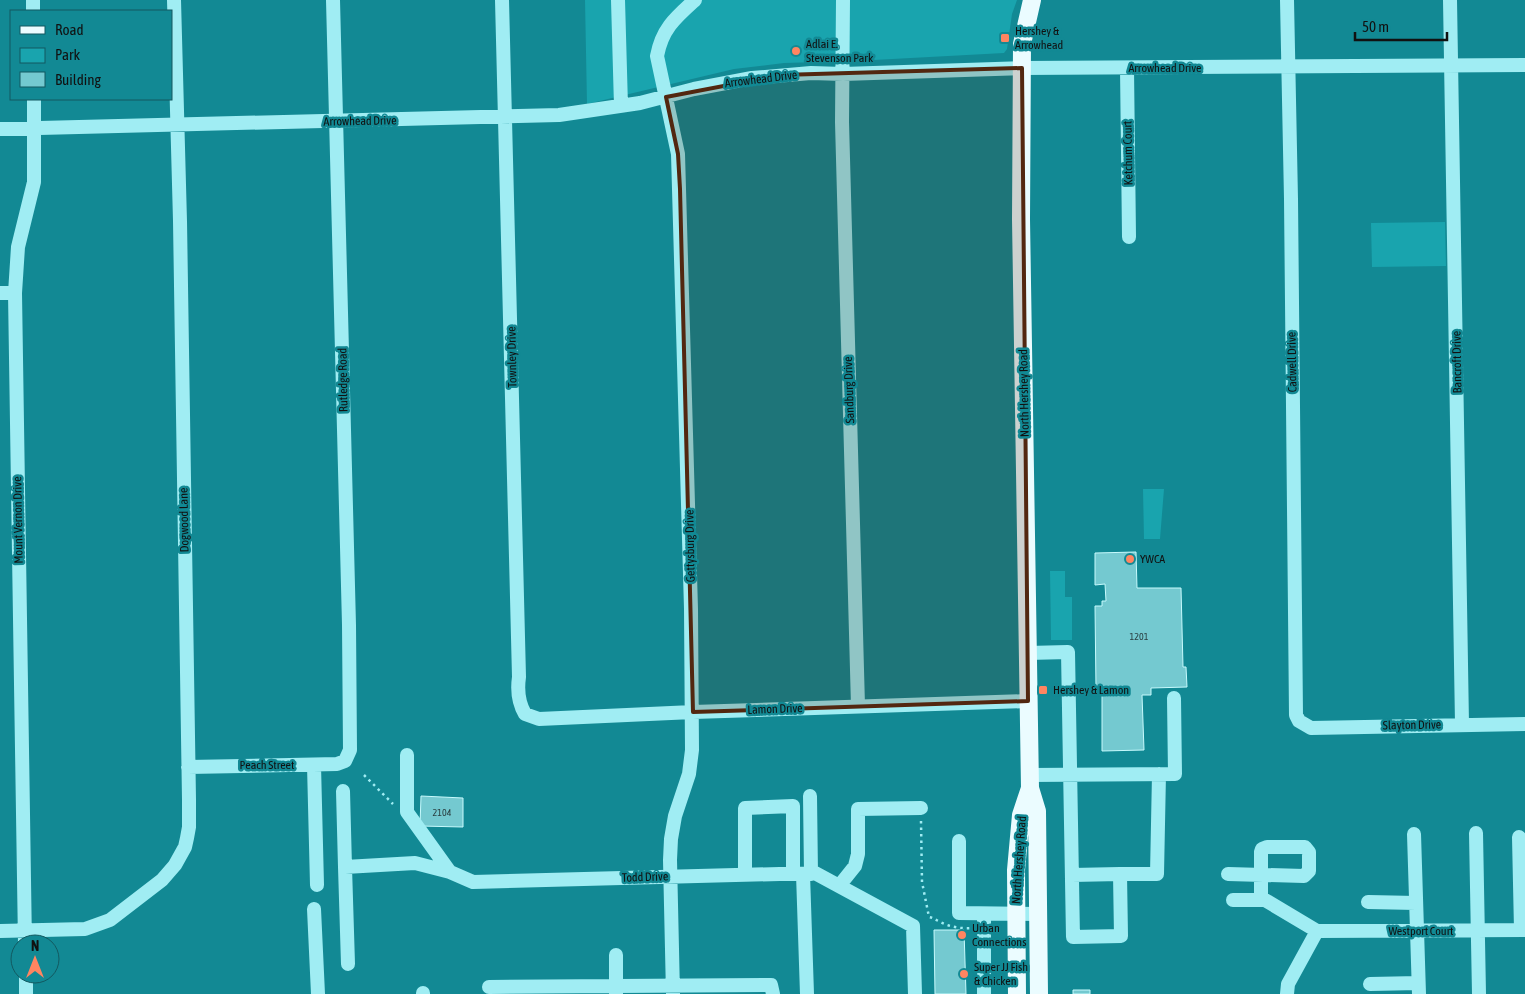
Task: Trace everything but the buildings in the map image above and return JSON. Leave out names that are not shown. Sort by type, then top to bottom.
[{"type":"main road","name":"North Hershey Road","points":[[1032,0],[1022,44],[1021,219],[1028,701],[1030,781],[1036,811],[1039,994]]},
{"type":"main road","name":"North Hershey Road","points":[[1017,994],[1016,870],[1021,815],[1030,781]]},
{"type":"street","name":"Dogwood Lane","points":[[48,934],[85,929],[98,926],[110,920],[169,873],[182,852],[188,832],[178,125],[174,0]]},
{"type":"street","name":"Rutledge Road","points":[[333,0],[349,625],[350,750],[345,760]]},
{"type":"street","name":"Townley Drive","points":[[502,0],[519,657],[518,695],[524,712]]},
{"type":"street","points":[[618,0],[621,106]]},
{"type":"street","name":"Gettysburg Drive","points":[[673,990],[671,839],[675,816],[689,774],[693,712],[680,189],[678,154],[657,56],[666,28],[695,0]]},
{"type":"street","name":"Sandburg Drive","points":[[842,0],[842,122],[858,706]]},
{"type":"street","name":"Cadwell Drive","points":[[1287,0],[1295,705],[1296,715],[1300,722]]},
{"type":"street","name":"Bancroft Drive","points":[[1450,0],[1462,724]]},
{"type":"street","name":"Arrowhead Drive","points":[[0,128],[505,118],[559,115],[621,106],[752,78],[810,72],[843,74],[1022,68],[1525,65]]},
{"type":"street","name":"Ketchum Court","points":[[1127,68],[1129,237]]},
{"type":"street","name":"Mount Vernon Drive","points":[[25,934],[15,293],[18,247],[34,182],[34,100]]},
{"type":"street","points":[[0,293],[15,293]]},
{"type":"street","points":[[1028,653],[1068,652],[1073,937],[1121,936],[1120,874]]},
{"type":"street","points":[[1030,781],[1070,775],[1175,774],[1174,698]]},
{"type":"street","name":"Lamon Drive","points":[[524,712],[531,718],[539,719],[1028,701]]},
{"type":"street","name":"Slayton Drive","points":[[1300,722],[1310,728],[1525,724]]},
{"type":"street","points":[[407,755],[407,812],[450,872]]},
{"type":"street","name":"Peach Street","points":[[188,767],[337,764],[345,760]]},
{"type":"street","points":[[314,765],[317,885]]},
{"type":"street","points":[[1072,875],[1157,874],[1159,774]]},
{"type":"street","points":[[343,791],[348,964]]},
{"type":"street","points":[[802,874],[810,796]]},
{"type":"street","points":[[745,875],[744,808],[793,806],[802,874],[808,994]]},
{"type":"street","points":[[839,886],[855,866],[858,854],[858,809],[921,808]]},
{"type":"street","points":[[1370,984],[1418,989],[1414,834]]},
{"type":"street","points":[[1476,834],[1478,994]]},
{"type":"street","points":[[1519,837],[1523,930]]},
{"type":"street","points":[[958,841],[959,914],[1038,914]]},
{"type":"street","name":"Todd Drive","points":[[345,867],[415,862],[450,872],[473,882],[815,874],[913,926],[915,994]]},
{"type":"street","points":[[1228,874],[1261,874],[1261,900]]},
{"type":"street","points":[[1233,900],[1266,900],[1317,931],[1288,984],[1287,994]]},
{"type":"street","points":[[1368,902],[1416,903]]},
{"type":"street","points":[[314,909],[318,994]]},
{"type":"street","points":[[984,914],[984,994]]},
{"type":"street","name":"Westport Court","points":[[1317,931],[1523,930]]},
{"type":"street","name":"Dogwood Lane","points":[[0,931],[12,934]]},
{"type":"street","points":[[616,954],[616,990]]},
{"type":"street","points":[[489,986],[673,990],[771,985],[773,994]]},
{"type":"path","points":[[364,775],[397,807],[407,812]]},
{"type":"path","points":[[921,808],[922,882],[929,917]]},
{"type":"path","points":[[923,916],[961,928],[984,928]]},
{"type":"highlighted area","points":[[1022,68],[1028,701],[693,712],[680,189],[678,154],[666,97],[781,75]]},
{"type":"green space","name":"Adlai E. Stevenson Park","points":[[585,0],[1017,0],[1012,14],[1007,49],[1004,53],[784,63],[734,69],[587,104]]},
{"type":"green space","points":[[1445,222],[1446,266],[1372,267],[1371,223]]},
{"type":"green space","points":[[1143,489],[1164,489],[1160,539],[1144,539]]},
{"type":"green space","points":[[1050,571],[1065,571],[1065,597],[1072,597],[1072,640],[1051,640]]},
{"type":"place","name":"Hershey & Arrowhead","points":[[1005,38]]},
{"type":"place","name":"Adlai E. Stevenson Park","points":[[796,51]]},
{"type":"place","name":"YWCA","points":[[1130,559]]},
{"type":"place","name":"Hershey & Lamon","points":[[1043,690]]},
{"type":"place","name":"Urban Connections","points":[[962,935]]},
{"type":"place","name":"Super JJ Fish & Chicken","points":[[964,974]]}]
